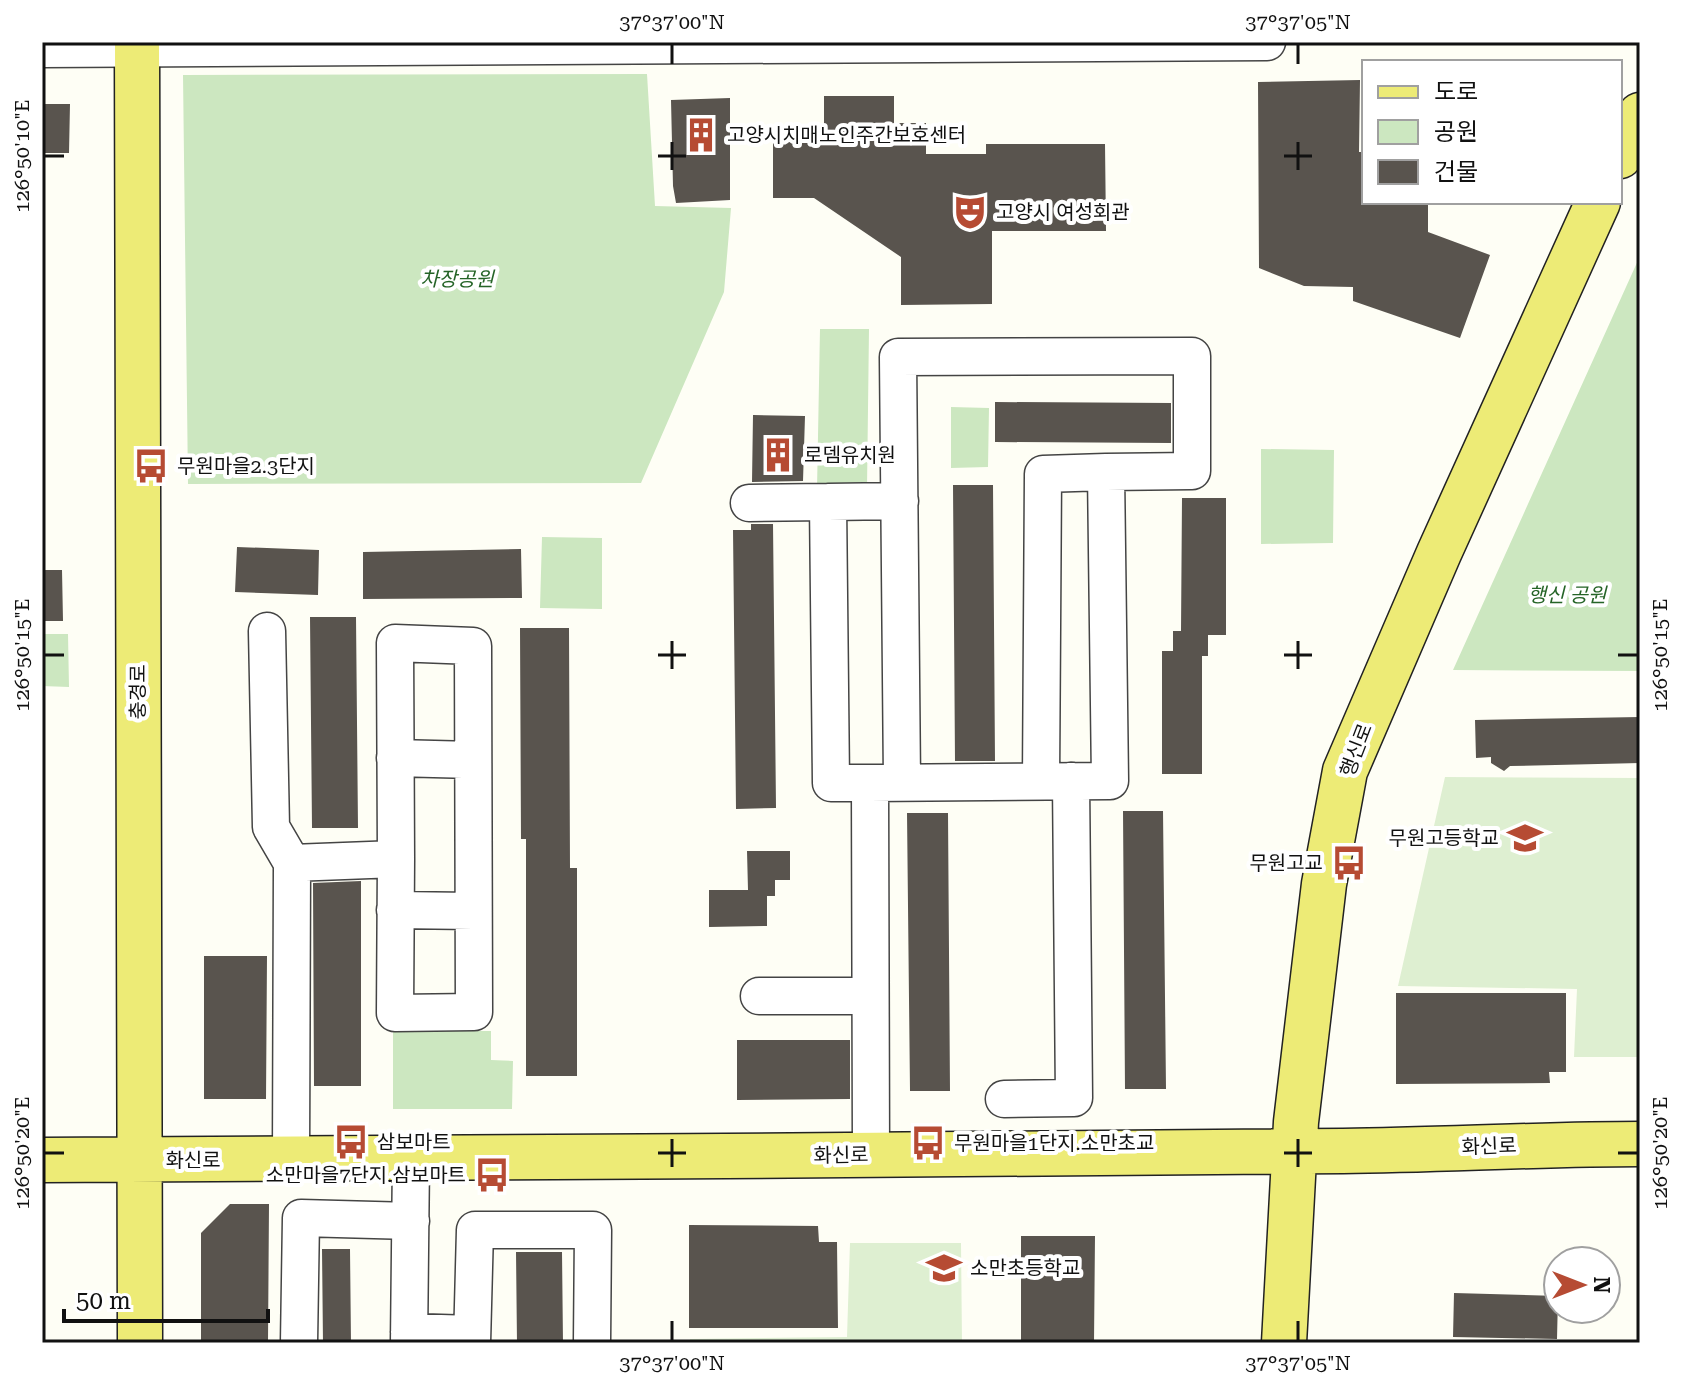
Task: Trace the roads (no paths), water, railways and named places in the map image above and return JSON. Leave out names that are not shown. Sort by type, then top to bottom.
[{"type":"main road","name":"충경로","points":[[137,45],[140,1343]]},
{"type":"main road","points":[[1622,152],[1640,115]]},
{"type":"main road","name":"행신로","points":[[1284,1343],[1293,1151],[1324,884],[1345,771],[1439,553],[1597,204]]},
{"type":"main road","name":"화신로","points":[[42,1160],[1293,1151],[1640,1144]]},
{"type":"street","points":[[42,49],[137,45],[1267,42]]},
{"type":"street","points":[[871,1154],[870,996],[886,783],[900,501],[898,357],[1192,356],[1192,471],[1043,474],[1074,1098],[1004,1099]]},
{"type":"street","points":[[828,502],[831,783],[1110,781],[1106,472]]},
{"type":"street","points":[[749,503],[900,501]]},
{"type":"street","points":[[267,631],[271,827],[292,863],[291,1159]]},
{"type":"street","points":[[395,643],[473,646],[473,760],[474,1012],[395,1013],[395,643]]},
{"type":"street","points":[[395,758],[473,760]]},
{"type":"street","points":[[292,863],[396,859]]},
{"type":"street","points":[[395,910],[473,911]]},
{"type":"street","points":[[759,996],[870,996]]},
{"type":"street","points":[[411,1159],[409,1338],[472,1338],[475,1230],[593,1230],[592,1343]]},
{"type":"street","points":[[299,1343],[301,1218],[411,1221]]},
{"type":"place","name":"고양시치매노인주간보호센터","points":[[701,135]]},
{"type":"place","name":"고양시 여성회관","points":[[970,212]]},
{"type":"place","name":"로뎀유치원","points":[[778,455]]},
{"type":"place","name":"무원마을2.3단지","points":[[151,466]]},
{"type":"place","name":"무원고등학교","points":[[1525,838]]},
{"type":"place","name":"무원고교","points":[[1349,863]]},
{"type":"place","name":"삼보마트","points":[[351,1142]]},
{"type":"place","name":"무원마을1단지.소만초교","points":[[928,1143]]},
{"type":"place","name":"소만마을7단지.삼보마트","points":[[492,1175]]},
{"type":"place","name":"소만초등학교","points":[[944,1268]]},
{"type":"park label","name":"차장공원","points":[[457,279]]},
{"type":"park label","name":"행신 공원","points":[[1567,595]]}]
